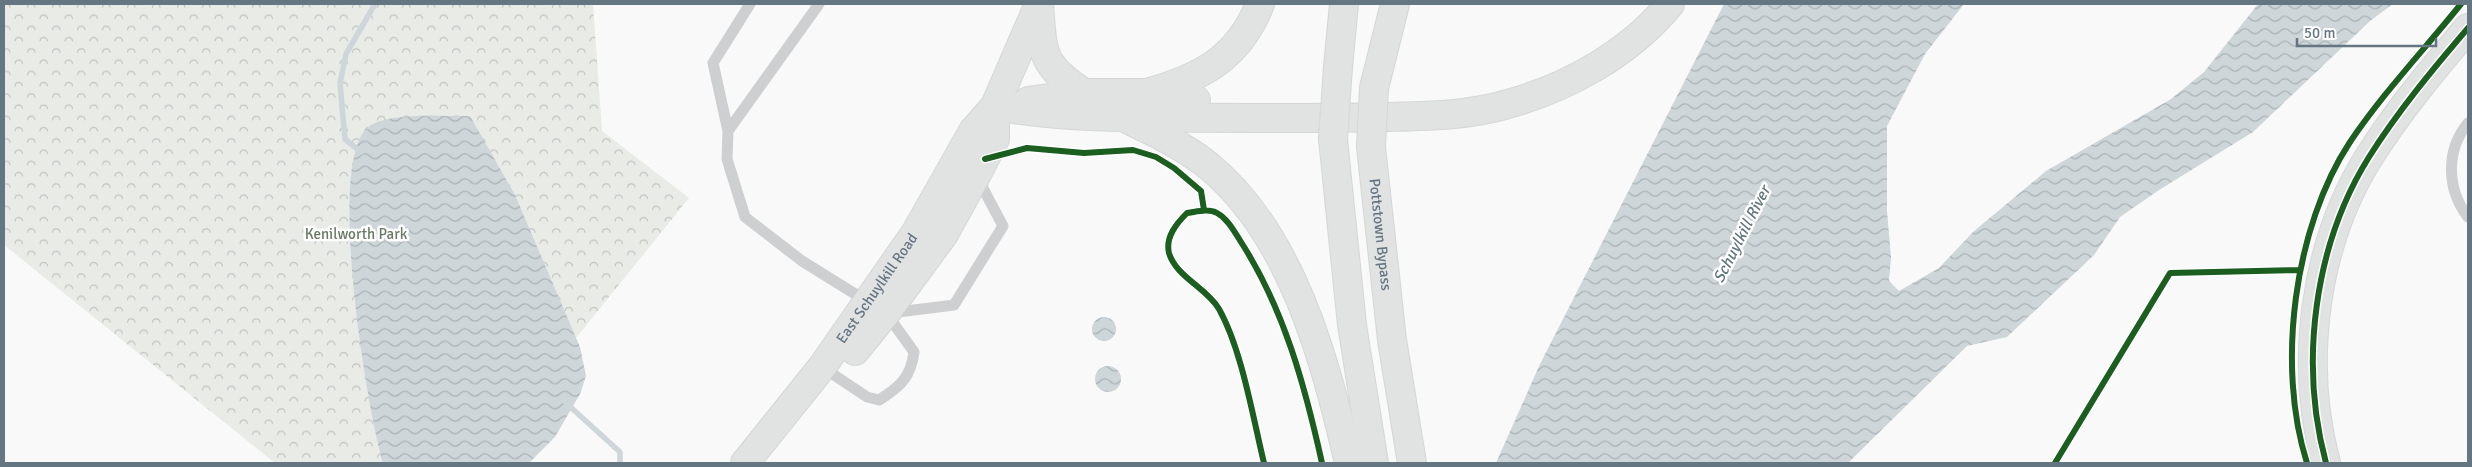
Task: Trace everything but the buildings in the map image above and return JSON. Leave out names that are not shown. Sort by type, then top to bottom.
[{"type":"main road","points":[[1039,4],[1043,46],[1047,58],[1054,71],[1084,93]]},
{"type":"main road","name":"East Schuylkill Road","points":[[877,308],[916,232],[972,131],[995,106],[1039,4]]},
{"type":"main road","points":[[1144,93],[1181,82],[1220,62],[1244,36],[1260,4]]},
{"type":"main road","points":[[1344,4],[1333,139],[1352,325],[1374,463]]},
{"type":"main road","name":"Pottstown Bypass","points":[[1383,4],[1374,88],[1371,147],[1392,340],[1412,463]]},
{"type":"main road","points":[[1374,88],[1395,4]]},
{"type":"main road","points":[[995,106],[1084,93],[1144,93],[1169,100],[1414,101],[1453,98],[1510,86],[1568,62],[1620,29],[1647,4]]},
{"type":"main road","points":[[995,106],[1047,114],[1123,117],[1310,118],[1457,115],[1480,112],[1534,96],[1597,65],[1649,28],[1670,4]]},
{"type":"main road","points":[[2326,463],[2313,396],[2314,345],[2322,274],[2339,219],[2369,158],[2410,99],[2468,28]]},
{"type":"main road","name":"East Schuylkill Road","points":[[762,463],[877,308],[944,234],[995,139],[995,106]]},
{"type":"main road","points":[[1123,117],[1176,142],[1206,164],[1231,187],[1258,223],[1283,266],[1311,328],[1330,381],[1350,463]]},
{"type":"main road","name":"East Schuylkill Road","points":[[745,463],[829,371]]},
{"type":"lane","points":[[750,4],[713,63],[728,131],[727,159],[745,217],[802,261],[877,308],[914,352],[912,368],[895,390],[879,400],[867,397],[829,371]]},
{"type":"lane","points":[[728,131],[819,4]]},
{"type":"lane","points":[[2468,123],[2462,130],[2453,155],[2451,181],[2458,204],[2468,217]]},
{"type":"lane","points":[[877,308],[954,305],[1003,226],[976,176]]},
{"type":"green space","name":"Kenilworth Park","points":[[4,4],[593,4],[602,131],[689,198],[475,463],[275,463],[4,245]]},
{"type":"water","name":"Schuylkill River","points":[[1724,4],[1964,4],[1925,54],[1887,126],[1887,211],[1891,257],[1889,281],[1899,291],[1939,268],[1973,232],[2046,171],[2171,99],[2204,72],[2258,4],[2393,4],[2370,21],[2253,132],[2159,190],[2120,217],[2094,255],[2007,337],[1967,346],[1848,463],[1496,463],[1540,364]]},
{"type":"water","points":[[470,116],[515,195],[580,347],[586,376],[580,394],[555,437],[529,463],[383,463],[368,393],[354,290],[350,238],[350,190],[355,153],[366,129],[375,123],[400,117]]},
{"type":"water","points":[[1104,317],[1109,318],[1115,324],[1115,334],[1109,340],[1104,341],[1099,340],[1093,334],[1092,329],[1093,324],[1099,318]]},
{"type":"water","points":[[1108,366],[1117,370],[1121,379],[1117,388],[1108,392],[1099,388],[1095,379],[1099,370]]},
{"type":"waterway","points":[[361,152],[345,139],[340,83],[346,54],[375,4]]},
{"type":"waterway","points":[[566,403],[620,452],[620,463]]},
{"type":"cycle path","points":[[2307,463],[2298,425],[2293,384],[2292,341],[2296,298],[2304,255],[2315,214],[2331,176],[2350,142],[2390,89],[2461,4]]},
{"type":"cycle path","points":[[2326,463],[2318,425],[2313,345],[2324,266],[2335,228],[2350,191],[2380,140],[2416,91],[2468,28]]},
{"type":"cycle path","points":[[985,159],[1027,148],[1084,153],[1133,150],[1156,157],[1174,168],[1201,191],[1204,210]]},
{"type":"cycle path","points":[[1264,463],[1246,384],[1227,326],[1214,302],[1178,269],[1169,253],[1170,236],[1187,213],[1210,211],[1221,216],[1228,222],[1256,268],[1281,321],[1291,349],[1308,405],[1322,463]]},
{"type":"cycle path","points":[[2055,463],[2170,273],[2299,270]]}]
